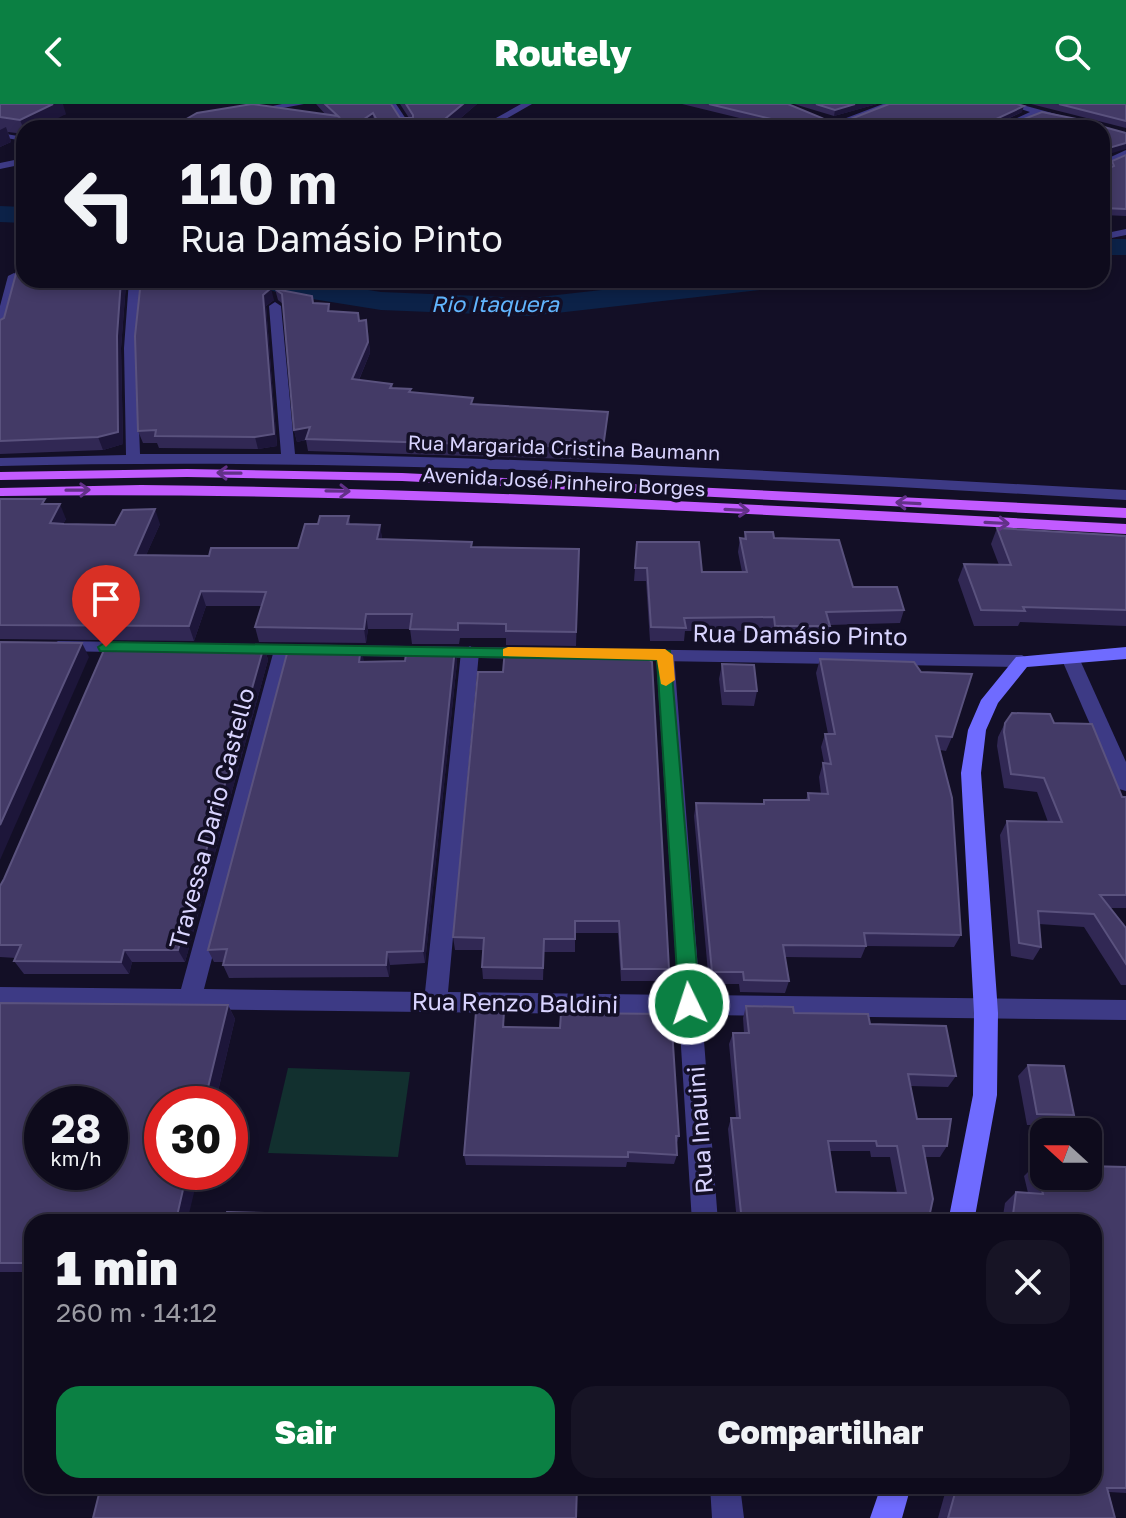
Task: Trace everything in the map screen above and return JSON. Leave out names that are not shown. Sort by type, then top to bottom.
[{"type":"main road","name":"Avenida José Pinheiro Borges","points":[[0,476],[187,473],[343,475],[1126,513]]},
{"type":"main road","name":"Avenida José Pinheiro Borges","points":[[0,492],[185,489],[393,492],[1126,529]]},
{"type":"main road","points":[[963,1214],[985,1095],[985,1007],[971,773],[977,730],[990,700],[1022,661],[1071,660],[1126,653]]},
{"type":"main road","points":[[886,1518],[894,1494]]},
{"type":"street","points":[[238,114],[300,104]]},
{"type":"street","points":[[498,120],[528,104]]},
{"type":"street","points":[[849,120],[891,104]]},
{"type":"street","points":[[1009,104],[1070,120]]},
{"type":"street","points":[[1019,120],[1038,112]]},
{"type":"street","points":[[198,120],[223,116]]},
{"type":"street","points":[[1110,130],[1114,131]]},
{"type":"street","points":[[0,329],[16,284]]},
{"type":"street","points":[[133,457],[130,348],[137,288]]},
{"type":"street","points":[[275,306],[288,457]]},
{"type":"street","name":"Rua Margarida Cristina Baumann","points":[[0,462],[133,457],[288,457],[634,468],[1126,495]]},
{"type":"street","name":"Rua Damásio Pinto","points":[[45,647],[102,655],[283,650],[1022,661]]},
{"type":"street","name":"Travessa Dario Castello","points":[[190,999],[283,650]]},
{"type":"street","points":[[436,1001],[470,652]]},
{"type":"street","name":"Rua Inauini","points":[[665,655],[704,1214]]},
{"type":"street","points":[[1071,660],[1126,784]]},
{"type":"street","name":"Rua Renzo Baldini","points":[[0,997],[1126,1010]]},
{"type":"street","points":[[726,1494],[728,1518]]},
{"type":"green space","points":[[288,1068],[410,1072],[398,1157],[268,1153]]},
{"type":"building","points":[[0,104],[53,104],[20,120],[0,117]]},
{"type":"building","points":[[252,104],[338,116],[325,104],[391,104],[400,118],[413,118],[406,104],[463,104],[444,120],[377,120],[373,113],[363,120],[185,120],[197,113]]},
{"type":"building","points":[[709,104],[788,104],[822,118],[775,120]]},
{"type":"building","points":[[816,104],[855,104],[835,110]]},
{"type":"building","points":[[889,104],[1024,106],[996,119],[848,120]]},
{"type":"building","points":[[1059,104],[1126,104],[1126,121]]},
{"type":"building","points":[[1042,112],[1081,120],[1021,120]]},
{"type":"building","points":[[1110,129],[1126,133],[1126,143],[1110,148]]},
{"type":"building","points":[[1126,155],[1126,209],[1110,208],[1112,161]]},
{"type":"building","points":[[16,274],[16,288],[120,288],[117,336],[118,432],[98,437],[0,441],[0,320],[4,318]]},
{"type":"building","points":[[140,288],[271,288],[263,295],[274,434],[255,437],[155,436],[156,430],[138,431],[135,336]]},
{"type":"building","points":[[275,289],[312,296],[313,303],[329,304],[328,311],[358,313],[359,321],[366,320],[368,342],[352,379],[392,384],[390,388],[411,389],[409,392],[473,398],[471,404],[608,412],[603,448],[306,439],[310,427],[294,430],[282,294]]},
{"type":"building","points":[[0,499],[45,499],[42,504],[60,504],[50,523],[64,524],[115,525],[123,510],[155,509],[135,555],[209,556],[211,548],[298,548],[305,524],[318,524],[320,516],[349,516],[347,524],[380,525],[377,539],[472,542],[471,547],[579,549],[576,632],[506,631],[506,624],[458,623],[458,630],[410,629],[412,614],[366,614],[364,629],[255,627],[266,592],[201,591],[189,626],[0,625]]},
{"type":"building","points":[[997,528],[1126,536],[1126,610],[1023,607],[1025,611],[981,610],[964,564],[1011,565]]},
{"type":"building","points":[[745,532],[773,532],[774,538],[839,540],[853,587],[897,587],[904,610],[826,612],[830,626],[775,626],[774,617],[684,618],[686,628],[651,627],[647,568],[635,568],[637,542],[699,542],[702,572],[747,572],[740,538],[746,539]]},
{"type":"building","points":[[0,642],[82,643],[0,825]]},
{"type":"building","points":[[107,643],[183,644],[181,649],[248,649],[249,645],[264,646],[178,950],[124,950],[121,962],[14,961],[21,945],[0,945],[0,886]]},
{"type":"building","points":[[289,646],[361,647],[359,662],[405,661],[407,648],[455,648],[423,951],[387,952],[386,965],[223,965],[227,949],[208,950]]},
{"type":"building","points":[[505,649],[575,650],[575,655],[645,656],[652,662],[669,969],[622,969],[619,921],[575,921],[575,939],[544,939],[543,968],[482,967],[484,938],[453,937],[478,672],[503,672]]},
{"type":"building","points":[[820,659],[914,662],[921,672],[972,674],[952,737],[936,736],[952,798],[961,935],[864,933],[866,946],[783,945],[789,981],[744,980],[743,972],[712,972],[696,803],[764,804],[764,800],[809,800],[808,793],[828,794],[823,763],[831,764],[825,734],[835,734]]},
{"type":"building","points":[[722,664],[754,665],[757,691],[725,691]]},
{"type":"building","points":[[1012,713],[1050,714],[1054,723],[1092,724],[1122,797],[1126,797],[1126,895],[1100,895],[1126,928],[1126,964],[1094,914],[1038,911],[1041,947],[1019,943],[1007,821],[1062,822],[1044,778],[1011,774],[1004,732],[1005,723]]},
{"type":"building","points":[[0,1003],[228,1005],[208,1086],[144,1086],[144,1190],[183,1190],[177,1214],[24,1214],[24,1263],[0,1263]]},
{"type":"building","points":[[746,1006],[793,1007],[794,1013],[868,1014],[870,1024],[946,1026],[956,1076],[908,1074],[917,1119],[951,1119],[947,1146],[923,1146],[933,1199],[930,1214],[741,1214],[731,1118],[740,1118],[733,1033],[749,1033]],"holes":[[[828,1141],[876,1141],[877,1146],[897,1146],[906,1193],[836,1192]]]},
{"type":"building","points":[[476,1012],[504,1012],[503,1027],[560,1028],[561,1013],[671,1014],[679,1136],[676,1136],[677,1155],[628,1152],[628,1157],[464,1155]]},
{"type":"building","points":[[1028,1065],[1064,1066],[1074,1115],[1037,1114]]},
{"type":"building","points":[[1102,1166],[1126,1167],[1126,1488],[1107,1488],[1115,1518],[948,1518],[955,1494],[1102,1494],[1102,1214],[1013,1214],[1016,1192],[1043,1194],[1042,1190],[1102,1190]]},
{"type":"building","points":[[227,1212],[310,1214],[227,1214]]},
{"type":"building","points":[[99,1494],[577,1494],[576,1518],[93,1518]]},
{"type":"waterway","name":"Rio Itaquera","points":[[0,214],[16,215]]},
{"type":"waterway","name":"Rio Itaquera","points":[[1110,247],[1126,247]]},
{"type":"waterway","name":"Rio Itaquera","points":[[300,288],[381,301],[530,307],[698,288]]},
{"type":"slow traffic","points":[[508,652],[665,655],[666,680]]},
{"type":"route","points":[[106,647],[665,655],[689,1004]]}]
